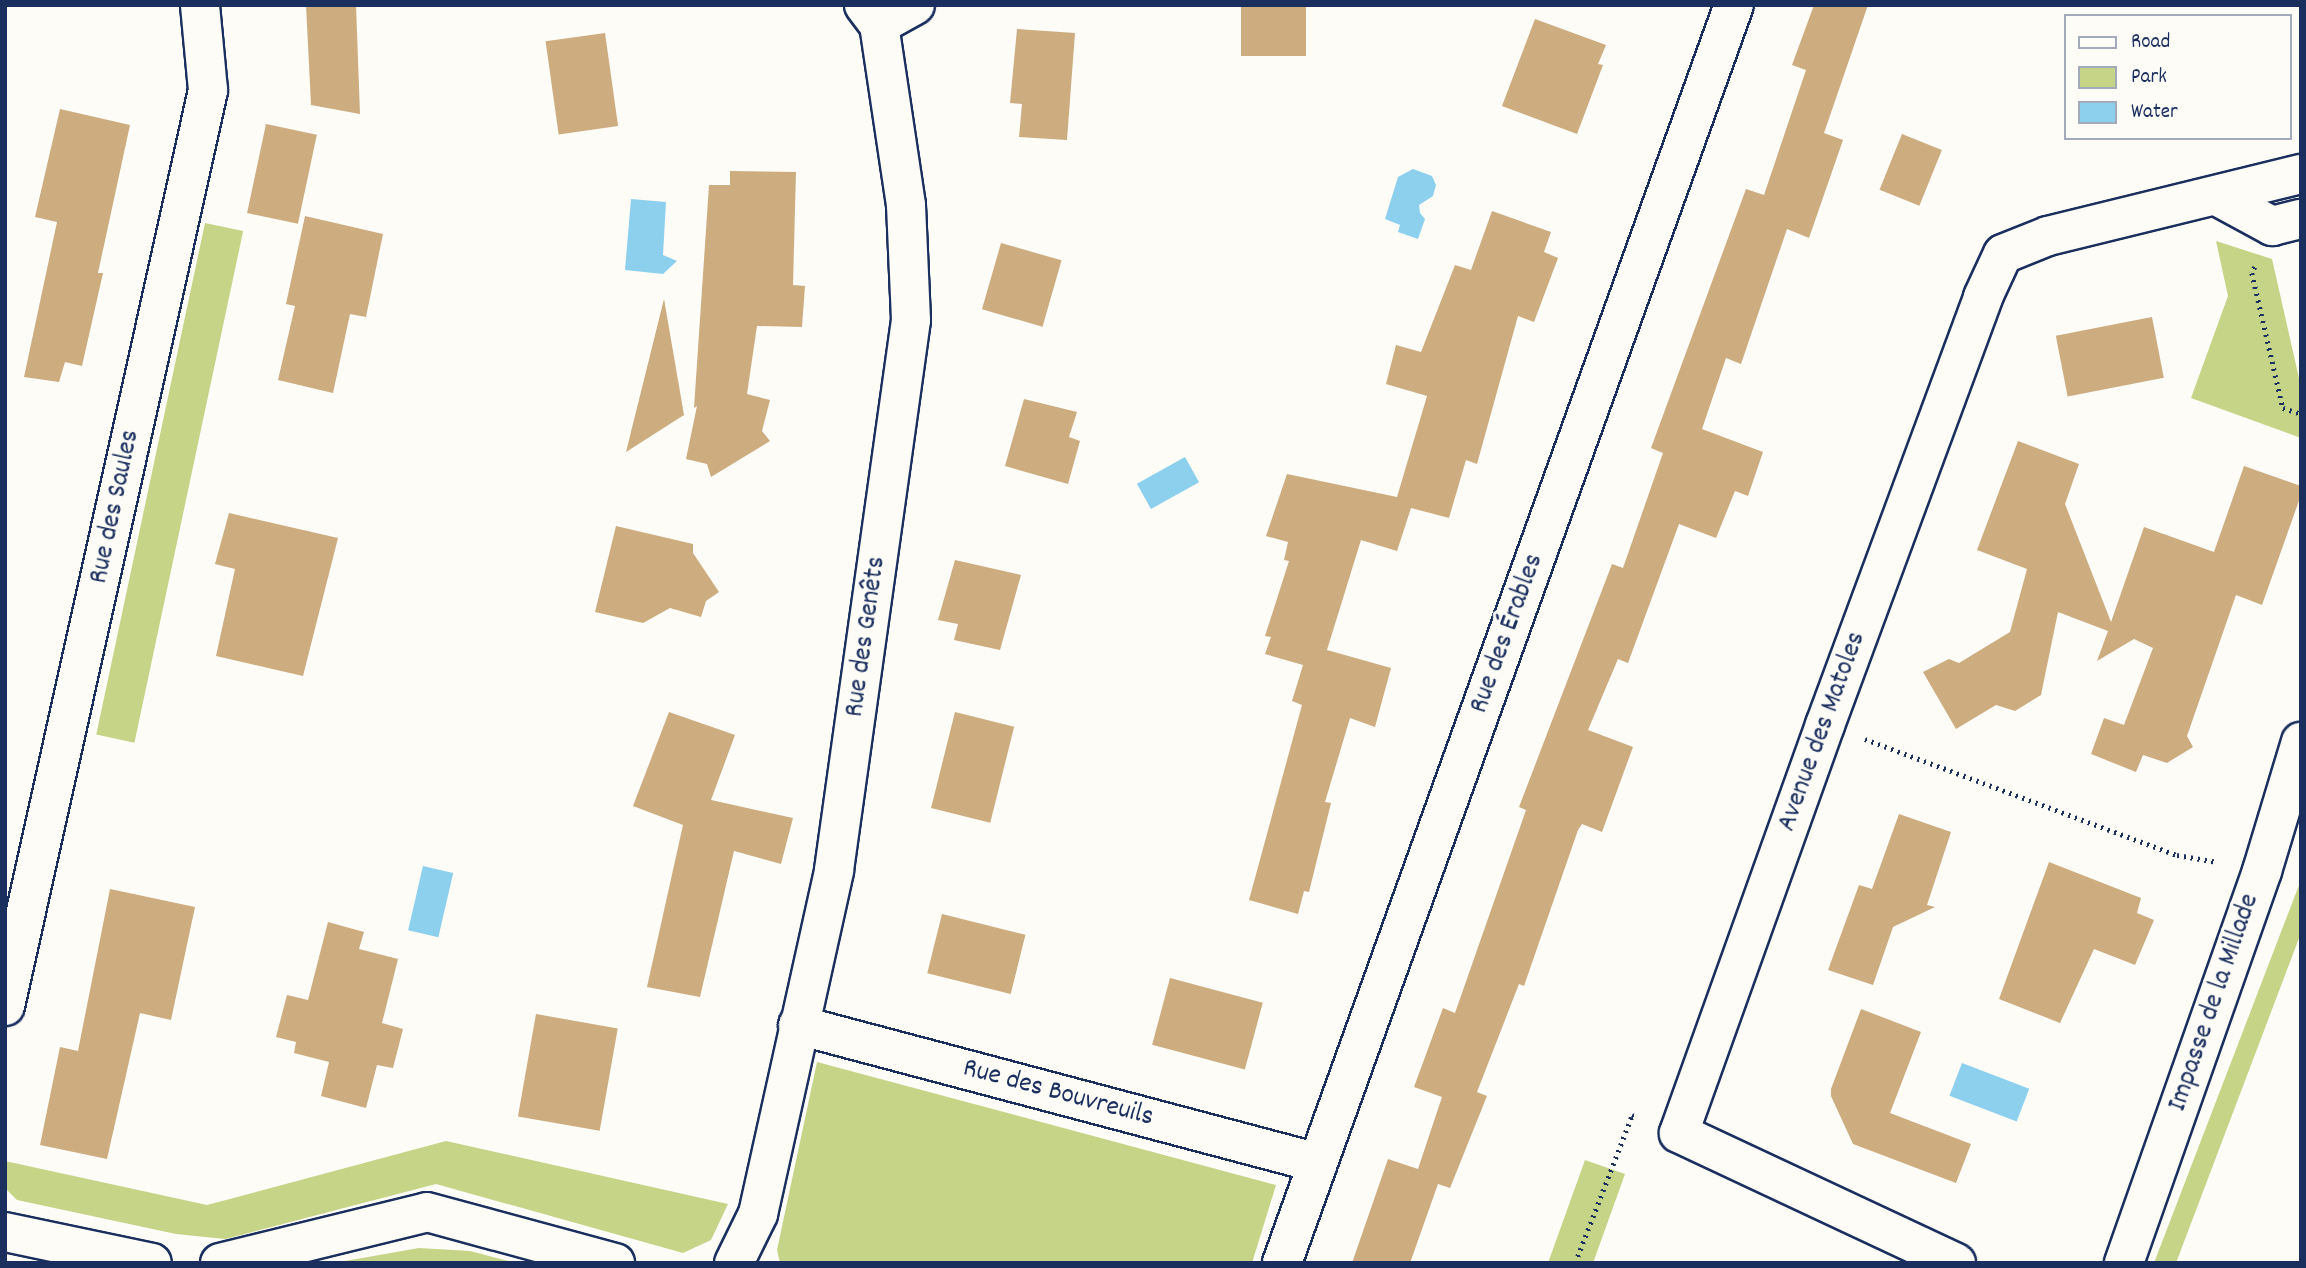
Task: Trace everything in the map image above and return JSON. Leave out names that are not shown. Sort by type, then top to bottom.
[{"type":"street","name":"Rue des Saules","points":[[5,1006],[208,90],[200,5]]},
{"type":"street","points":[[872,15],[915,5]]},
{"type":"street","name":"Rue des Érables","points":[[1282,1263],[1734,5]]},
{"type":"street","name":"Rue des Genêts","points":[[734,1263],[758,1214],[834,870],[911,320],[906,205],[872,15]]},
{"type":"street","name":"Avenue des Matoles","points":[[1679,1133],[1825,724],[1983,298],[2003,254],[2048,236],[2301,174]]},
{"type":"street","points":[[2217,196],[2286,223]]},
{"type":"street","name":"Impasse de la Millade","points":[[2124,1263],[2262,871],[2301,742]]},
{"type":"street","name":"Rue des Bouvreuils","points":[[798,1025],[1318,1163]]},
{"type":"street","points":[[1679,1133],[1956,1263]]},
{"type":"street","points":[[220,1263],[427,1212],[615,1263]]},
{"type":"street","points":[[5,1232],[152,1263]]},
{"type":"path","points":[[2286,223],[2252,273],[2283,408],[2301,414]]},
{"type":"path","points":[[1825,724],[2177,855],[2262,871]]},
{"type":"path","points":[[1575,1263],[1632,1115],[1679,1133]]},
{"type":"green space","points":[[205,223],[243,231],[134,743],[96,735]]},
{"type":"green space","points":[[2216,241],[2272,259],[2301,387],[2301,438],[2191,398],[2228,296]]},
{"type":"green space","points":[[2301,880],[2301,933],[2176,1263],[2154,1263]]},
{"type":"green space","points":[[817,1062],[1276,1185],[1252,1263],[780,1263],[777,1250]]},
{"type":"green space","points":[[446,1141],[728,1204],[711,1240],[683,1253],[436,1184],[225,1239],[176,1234],[17,1200],[5,1188],[5,1161],[207,1205]]},
{"type":"green space","points":[[1585,1160],[1625,1174],[1593,1263],[1548,1263]]},
{"type":"green space","points":[[419,1248],[470,1251],[516,1263],[334,1263]]},
{"type":"water","points":[[1413,169],[1432,176],[1436,185],[1433,196],[1419,205],[1420,213],[1425,219],[1418,239],[1398,232],[1400,225],[1385,219],[1398,177]]},
{"type":"water","points":[[631,199],[666,202],[663,255],[677,261],[663,274],[625,270]]},
{"type":"water","points":[[1185,457],[1199,482],[1151,509],[1137,484]]},
{"type":"water","points":[[423,866],[453,873],[438,937],[408,930]]},
{"type":"water","points":[[1962,1063],[2029,1089],[2017,1121],[1949,1096]]},
{"type":"building","points":[[306,5],[356,5],[360,114],[311,105]]},
{"type":"building","points":[[1241,5],[1306,5],[1306,56],[1241,56]]},
{"type":"building","points":[[1814,5],[1868,5],[1824,133],[1843,140],[1809,238],[1787,229],[1741,364],[1726,358],[1702,429],[1763,452],[1748,496],[1735,491],[1716,538],[1679,524],[1628,663],[1618,659],[1588,730],[1633,747],[1602,832],[1582,824],[1578,830],[1524,986],[1519,984],[1477,1092],[1487,1096],[1450,1188],[1438,1184],[1410,1263],[1352,1263],[1388,1159],[1418,1169],[1442,1097],[1414,1087],[1443,1008],[1455,1013],[1526,810],[1519,807],[1612,564],[1623,568],[1663,453],[1651,448],[1746,189],[1764,195],[1806,70],[1792,65]]},
{"type":"building","points":[[1535,19],[1606,45],[1598,64],[1603,65],[1577,134],[1502,106]]},
{"type":"building","points":[[1017,29],[1075,33],[1067,140],[1019,137],[1022,104],[1010,103]]},
{"type":"building","points":[[605,33],[618,126],[559,134],[546,41]]},
{"type":"building","points":[[60,109],[130,125],[98,273],[103,273],[82,366],[65,362],[59,382],[24,377],[57,222],[35,217]]},
{"type":"building","points":[[266,124],[317,135],[298,224],[247,213]]},
{"type":"building","points":[[1902,134],[1942,150],[1919,206],[1880,190]]},
{"type":"building","points":[[730,171],[796,172],[793,285],[805,286],[802,327],[757,326],[747,394],[770,400],[762,431],[770,441],[711,477],[707,464],[686,459],[697,406],[694,408],[709,185],[730,185]]},
{"type":"building","points":[[1492,211],[1551,232],[1544,252],[1558,258],[1534,322],[1518,316],[1477,464],[1466,460],[1449,518],[1411,508],[1397,551],[1361,540],[1327,650],[1391,668],[1375,727],[1350,718],[1325,802],[1331,803],[1309,892],[1304,891],[1298,914],[1249,900],[1302,705],[1292,701],[1303,665],[1265,654],[1271,637],[1265,636],[1289,561],[1284,560],[1288,542],[1266,536],[1287,474],[1397,497],[1427,396],[1386,384],[1396,345],[1421,352],[1455,265],[1471,270]]},
{"type":"building","points":[[305,216],[383,234],[366,317],[350,314],[333,393],[278,380],[295,306],[286,304]]},
{"type":"building","points":[[1001,243],[1062,260],[1043,327],[982,309]]},
{"type":"building","points":[[664,299],[684,415],[626,452]]},
{"type":"building","points":[[2152,317],[2164,378],[2068,397],[2056,336]]},
{"type":"building","points":[[1024,399],[1077,412],[1069,437],[1080,441],[1068,484],[1005,466]]},
{"type":"building","points":[[2018,441],[2079,464],[2065,504],[2111,622],[2144,527],[2214,552],[2244,466],[2301,486],[2301,495],[2262,605],[2236,595],[2187,736],[2193,747],[2167,763],[2143,755],[2136,772],[2091,754],[2104,718],[2124,725],[2153,648],[2134,639],[2097,661],[2108,631],[2058,612],[2041,695],[2015,711],[1996,705],[1956,729],[1923,672],[1949,659],[1959,663],[2010,632],[2027,569],[1977,550]]},
{"type":"building","points":[[229,513],[338,538],[303,676],[216,656],[235,569],[215,564]]},
{"type":"building","points":[[616,526],[693,544],[693,553],[719,592],[706,601],[701,617],[670,608],[643,623],[595,612]]},
{"type":"building","points":[[955,560],[1021,575],[1000,650],[954,640],[958,624],[938,620]]},
{"type":"building","points":[[669,712],[735,735],[711,800],[793,818],[781,864],[734,851],[700,997],[647,987],[683,825],[633,806]]},
{"type":"building","points":[[955,712],[1014,727],[990,823],[931,808]]},
{"type":"building","points":[[1899,814],[1951,832],[1927,905],[1935,907],[1893,927],[1873,985],[1828,970],[1859,885],[1872,889]]},
{"type":"building","points":[[2049,862],[2141,898],[2137,913],[2154,920],[2135,965],[2094,949],[2060,1023],[1999,999]]},
{"type":"building","points":[[110,889],[195,907],[171,1020],[140,1013],[107,1159],[40,1145],[60,1047],[78,1051]]},
{"type":"building","points":[[942,914],[1025,935],[1011,994],[927,973]]},
{"type":"building","points":[[328,922],[364,932],[359,949],[398,959],[382,1023],[403,1029],[393,1068],[377,1065],[366,1108],[321,1096],[329,1062],[294,1053],[296,1042],[276,1037],[287,995],[308,1000]]},
{"type":"building","points":[[1170,978],[1263,1003],[1245,1069],[1152,1045]]},
{"type":"building","points":[[1861,1009],[1921,1032],[1890,1113],[1971,1144],[1956,1183],[1853,1144],[1831,1096],[1831,1089]]},
{"type":"building","points":[[536,1014],[618,1028],[600,1131],[518,1116]]}]
